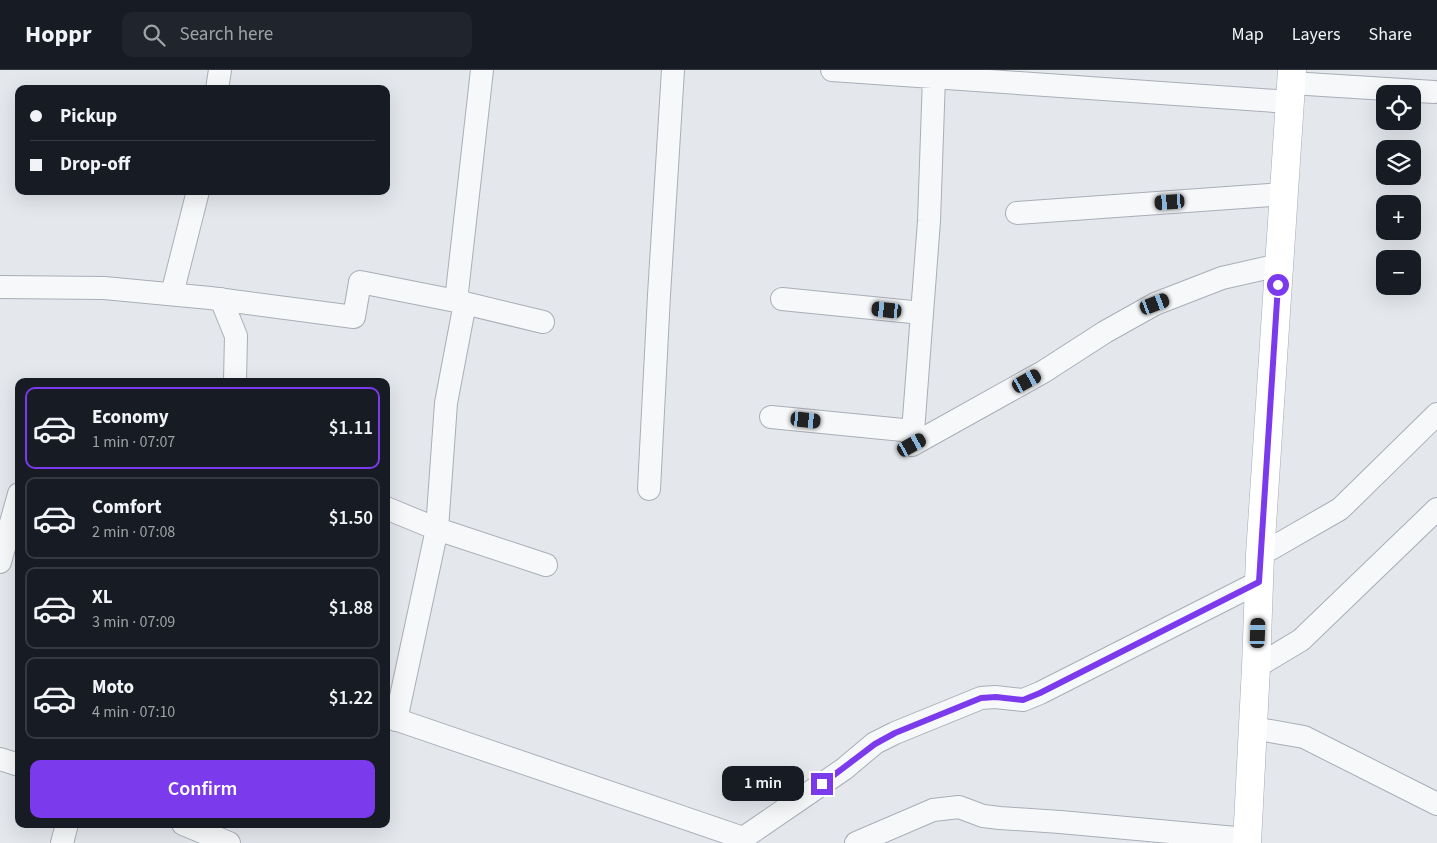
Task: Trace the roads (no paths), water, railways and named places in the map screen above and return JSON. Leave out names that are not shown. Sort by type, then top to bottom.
[{"type":"main road","points":[[1247,841],[1260,555],[1291,85]]},
{"type":"street","points":[[218,85],[220,70]]},
{"type":"street","points":[[482,70],[461,302],[446,403],[437,529],[391,718],[740,841],[844,769],[875,744],[895,733],[981,698],[996,697],[1023,700],[1040,693],[1259,582]]},
{"type":"street","points":[[649,489],[659,295],[674,70]]},
{"type":"street","points":[[832,70],[934,77],[1291,85],[1434,92]]},
{"type":"street","points":[[934,77],[929,220],[912,445],[1043,372],[1105,332],[1155,304],[1222,278],[1279,265]]},
{"type":"street","points":[[1017,213],[1284,194]]},
{"type":"street","points":[[172,294],[197,195]]},
{"type":"street","points":[[0,287],[104,288],[221,299],[354,317],[360,282],[461,302],[543,322]]},
{"type":"street","points":[[221,299],[236,336],[235,378]]},
{"type":"street","points":[[782,299],[922,313]]},
{"type":"street","points":[[1260,555],[1340,509],[1437,414]]},
{"type":"street","points":[[771,417],[913,430]]},
{"type":"street","points":[[15,508],[0,562],[15,568]]},
{"type":"street","points":[[390,510],[437,529],[546,565]]},
{"type":"street","points":[[1256,667],[1302,640],[1436,511]]},
{"type":"street","points":[[1253,728],[1304,737],[1437,804]]},
{"type":"street","points":[[0,759],[15,764]]},
{"type":"street","points":[[856,843],[933,810],[959,807],[983,816],[1247,841]]},
{"type":"street","points":[[62,843],[66,828]]},
{"type":"street","points":[[193,828],[229,843]]}]
